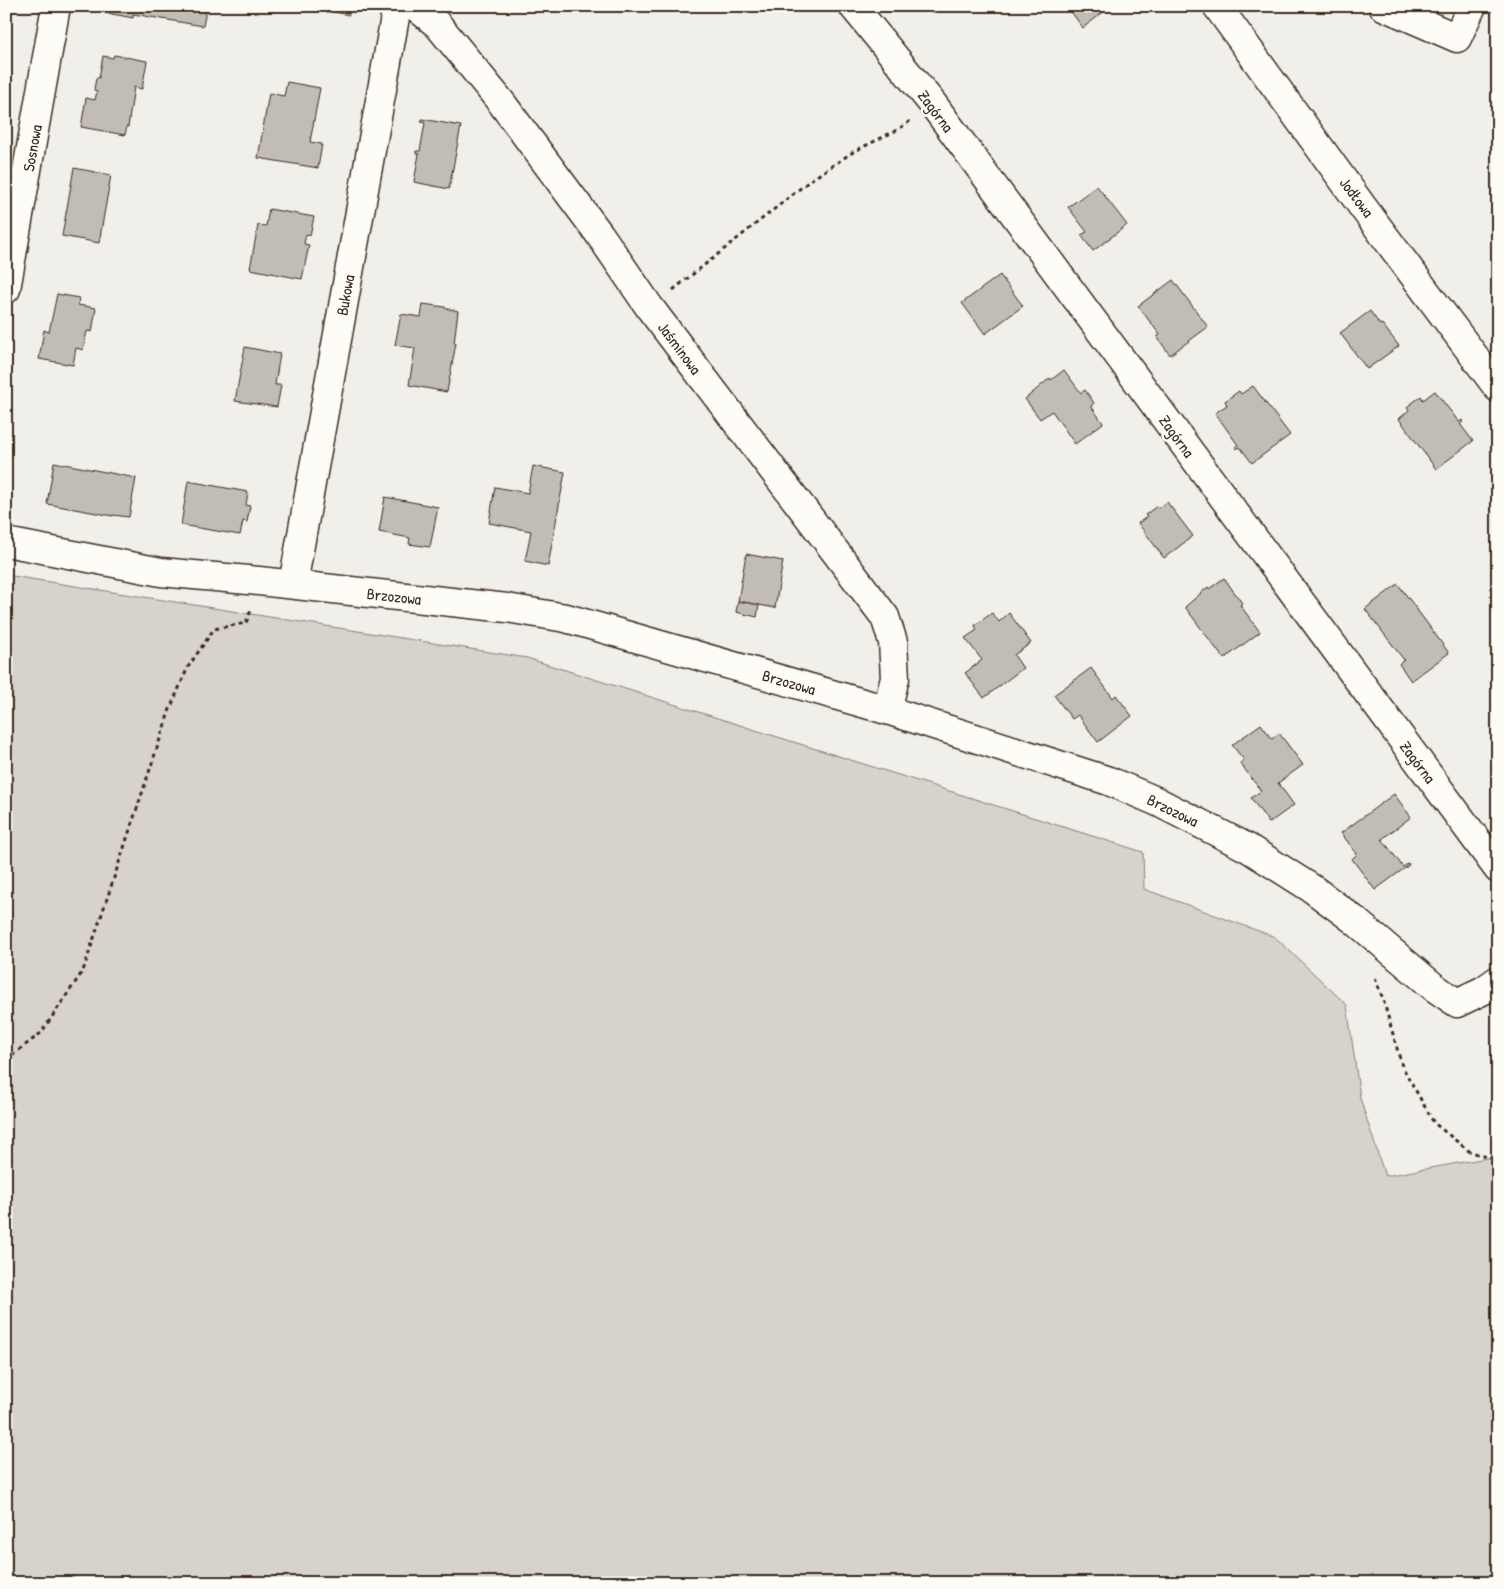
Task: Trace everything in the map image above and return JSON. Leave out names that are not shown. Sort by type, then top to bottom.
[{"type":"street","name":"Sosnowa","points":[[6,289],[56,6]]},
{"type":"street","name":"Bukowa","points":[[293,584],[397,6]]},
{"type":"street","name":"Jaśminowa","points":[[415,6],[438,26],[501,102],[600,235],[650,308],[885,617],[893,642],[895,678],[887,710]]},
{"type":"street","name":"Zagórna","points":[[854,6],[932,103],[1498,869]]},
{"type":"street","name":"Jodłowa","points":[[1217,6],[1362,206],[1498,388]]},
{"type":"street","points":[[1383,6],[1457,38],[1472,6]]},
{"type":"street","name":"Brzozowa","points":[[6,542],[161,572],[259,580],[507,608],[566,618],[887,710],[1109,781],[1156,801],[1239,844],[1314,890],[1353,919],[1435,988],[1457,1003],[1484,990],[1498,980]]},
{"type":"path","points":[[650,308],[812,179],[853,152],[899,129],[932,103]]},
{"type":"path","points":[[6,1060],[41,1033],[84,971],[170,709],[188,667],[214,629],[246,624],[259,580]]},
{"type":"path","points":[[1373,972],[1383,999],[1402,1066],[1434,1123],[1469,1151],[1498,1161]]},
{"type":"shaded area","points":[[6,575],[527,658],[1143,852],[1144,889],[1275,937],[1347,1005],[1360,1098],[1385,1176],[1498,1156],[1498,1583],[6,1583]]},
{"type":"building","points":[[103,6],[207,6],[203,26],[133,14],[133,18],[102,12]]},
{"type":"building","points":[[305,6],[350,6],[349,15]]},
{"type":"building","points":[[1067,6],[1111,6],[1083,28]]},
{"type":"building","points":[[114,55],[147,61],[142,89],[134,87],[125,135],[81,127],[86,98],[95,100],[97,91],[94,90],[96,78],[99,78],[103,56],[113,58]]},
{"type":"building","points":[[287,82],[320,88],[310,142],[322,144],[318,168],[258,158],[269,93],[284,96]]},
{"type":"building","points":[[422,119],[461,126],[449,189],[414,182],[419,154],[416,154],[416,151],[420,151],[425,123],[421,122]]},
{"type":"building","points":[[74,168],[111,175],[99,243],[62,236]]},
{"type":"building","points":[[1097,186],[1127,225],[1093,251],[1081,235],[1087,232],[1068,207]]},
{"type":"building","points":[[269,209],[314,217],[310,235],[306,234],[304,244],[309,245],[302,279],[250,269],[258,225],[266,226]]},
{"type":"building","points":[[1000,275],[1023,306],[985,334],[962,303]]},
{"type":"building","points":[[1173,280],[1208,327],[1170,355],[1157,337],[1160,335],[1138,306]]},
{"type":"building","points":[[57,294],[79,298],[78,305],[96,308],[92,332],[87,331],[83,350],[76,348],[73,365],[39,359],[44,330],[49,332]]},
{"type":"building","points":[[423,304],[458,311],[454,343],[456,343],[447,392],[409,385],[415,348],[395,345],[401,314],[421,317]]},
{"type":"building","points":[[1370,311],[1399,346],[1367,369],[1340,333]]},
{"type":"building","points":[[245,347],[280,354],[275,385],[281,385],[277,407],[235,401]]},
{"type":"building","points":[[1064,370],[1081,393],[1085,390],[1094,403],[1091,406],[1103,423],[1075,444],[1052,411],[1040,419],[1025,399],[1050,378],[1051,380]]},
{"type":"building","points":[[1253,386],[1290,435],[1252,463],[1240,447],[1236,449],[1235,447],[1238,445],[1215,413],[1227,405],[1225,401],[1239,391],[1241,394]]},
{"type":"building","points":[[1435,391],[1459,422],[1462,420],[1463,422],[1460,424],[1473,441],[1436,469],[1399,419],[1409,410],[1407,407],[1421,396],[1423,400]]},
{"type":"building","points":[[54,462],[136,478],[129,517],[113,516],[47,504]]},
{"type":"building","points":[[533,466],[565,472],[548,566],[525,561],[531,531],[489,523],[495,487],[528,493]]},
{"type":"building","points":[[188,481],[248,492],[246,505],[250,506],[247,522],[243,521],[240,535],[181,525]]},
{"type":"building","points":[[385,497],[438,507],[430,547],[409,544],[410,538],[379,532]]},
{"type":"building","points":[[1167,502],[1193,536],[1164,558],[1138,523],[1147,517],[1145,515],[1157,506],[1159,508]]},
{"type":"building","points":[[746,554],[783,561],[775,608],[738,601]]},
{"type":"building","points":[[1224,578],[1242,603],[1240,605],[1260,632],[1224,659],[1185,607],[1208,587],[1209,589]]},
{"type":"building","points":[[1398,584],[1449,653],[1411,681],[1399,664],[1404,660],[1365,609]]},
{"type":"building","points":[[738,601],[759,605],[757,617],[736,612]]},
{"type":"building","points":[[992,613],[999,622],[1009,613],[1031,643],[1014,655],[1023,668],[984,698],[965,673],[982,660],[965,638],[977,630],[975,625]]},
{"type":"building","points":[[1091,668],[1113,698],[1116,695],[1132,716],[1098,742],[1078,715],[1072,719],[1054,695]]},
{"type":"building","points":[[1261,724],[1272,739],[1279,733],[1303,765],[1278,783],[1294,805],[1269,823],[1251,798],[1261,791],[1240,763],[1244,760],[1232,745]]},
{"type":"building","points":[[1394,794],[1411,817],[1382,839],[1403,867],[1408,863],[1409,865],[1375,890],[1352,859],[1357,854],[1341,833]]}]
